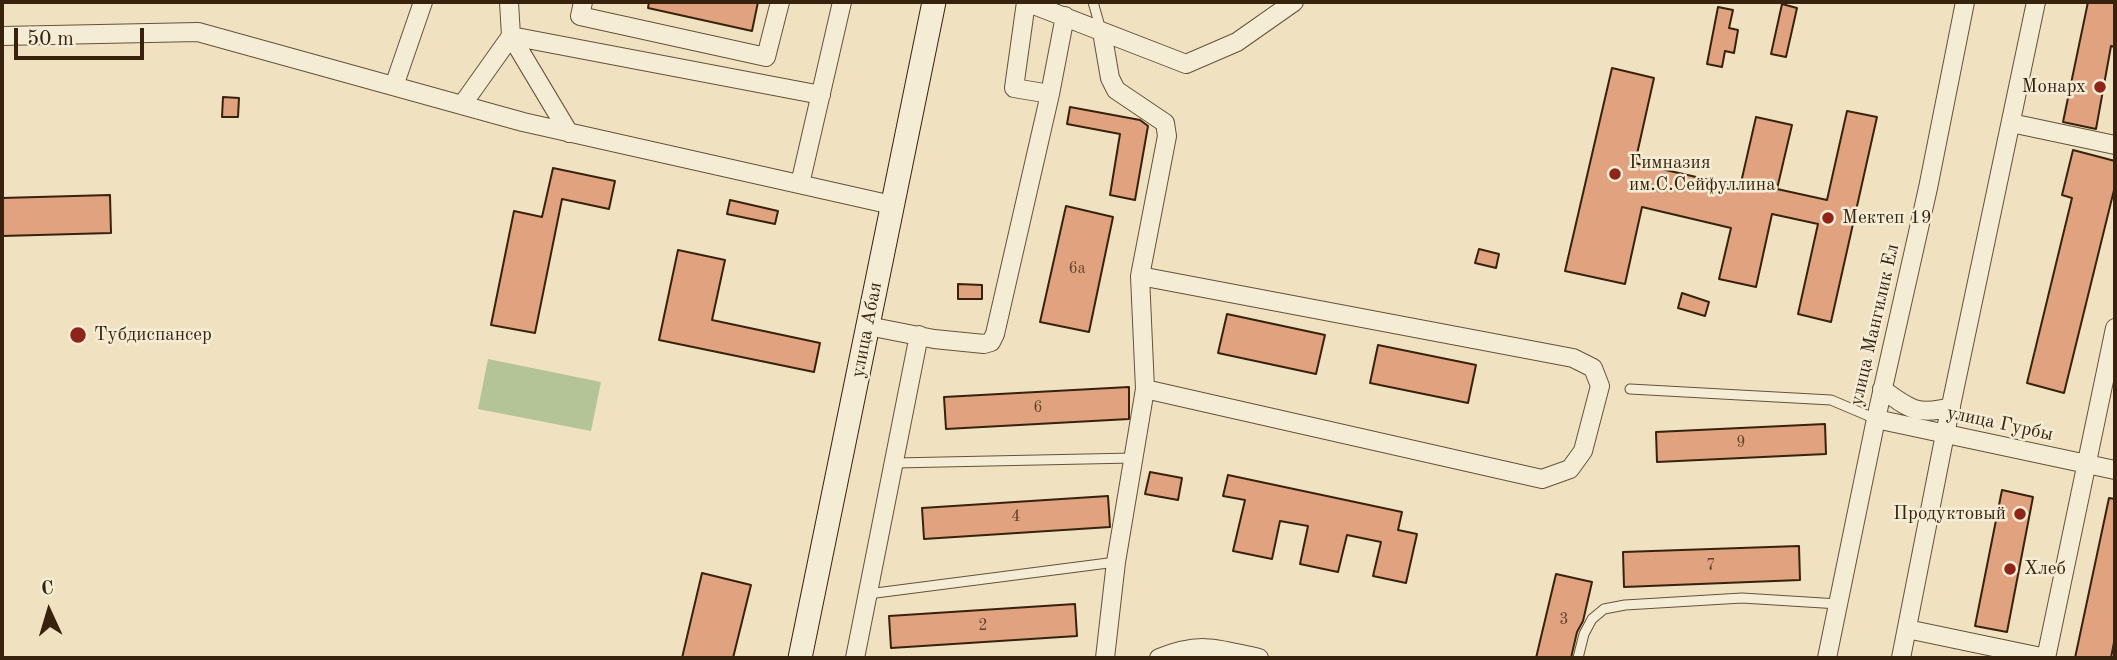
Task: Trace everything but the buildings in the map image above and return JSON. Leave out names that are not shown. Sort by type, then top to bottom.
[{"type":"street","points":[[394,86],[423,2]]},
{"type":"street","points":[[509,2],[511,36],[569,133]]},
{"type":"street","points":[[583,2],[580,16],[766,57],[780,2]]},
{"type":"street","points":[[800,184],[842,2]]},
{"type":"street","name":"улица Абая","points":[[800,658],[933,2]]},
{"type":"street","points":[[1050,94],[1014,88],[1026,2],[1186,64],[1237,42],[1294,2]]},
{"type":"street","name":"улица Мангилик Ел","points":[[1827,658],[1965,2]]},
{"type":"street","points":[[1901,658],[2036,2]]},
{"type":"street","points":[[868,327],[984,344],[991,342],[1050,94],[1065,16]]},
{"type":"street","points":[[2,36],[198,32],[569,133],[892,205]]},
{"type":"street","points":[[1102,32],[1110,78],[1116,90],[1166,123],[1167,136],[1140,276],[1145,389],[1116,562],[1105,658]]},
{"type":"street","points":[[461,105],[511,36]]},
{"type":"street","points":[[511,36],[821,95]]},
{"type":"street","points":[[2011,123],[2115,145]]},
{"type":"street","points":[[1140,276],[1573,358],[1593,368],[1600,386],[1583,451],[1570,469],[1542,479],[1145,389]]},
{"type":"street","points":[[1907,629],[2046,658],[2115,328]]},
{"type":"street","points":[[855,658],[919,335]]},
{"type":"street","points":[[1882,389],[1910,409],[1922,412],[1951,407]]},
{"type":"street","name":"улица Гурбы","points":[[1876,419],[2115,470]]},
{"type":"street","points":[[1159,658],[1201,646],[1259,658]]},
{"type":"lane","points":[[1093,2],[1102,32]]},
{"type":"lane","points":[[1630,389],[1832,400],[1876,419]]},
{"type":"lane","points":[[895,463],[1133,458]]},
{"type":"lane","points":[[868,594],[1116,562]]},
{"type":"lane","points":[[1578,658],[1588,626],[1604,609],[1625,605],[1742,598],[1839,604]]},
{"type":"green space","points":[[488,359],[601,382],[591,431],[478,409]]},
{"type":"place","name":"Монарх","points":[[2100,87]]},
{"type":"place","name":"Гимназия им.С.Сейфуллина","points":[[1615,174]]},
{"type":"place","name":"Мектеп 19","points":[[1828,218]]},
{"type":"place","name":"Тубдиспансер","points":[[78,335]]},
{"type":"place","name":"Продуктовый","points":[[2020,514]]},
{"type":"place","name":"Хлеб","points":[[2010,569]]}]
